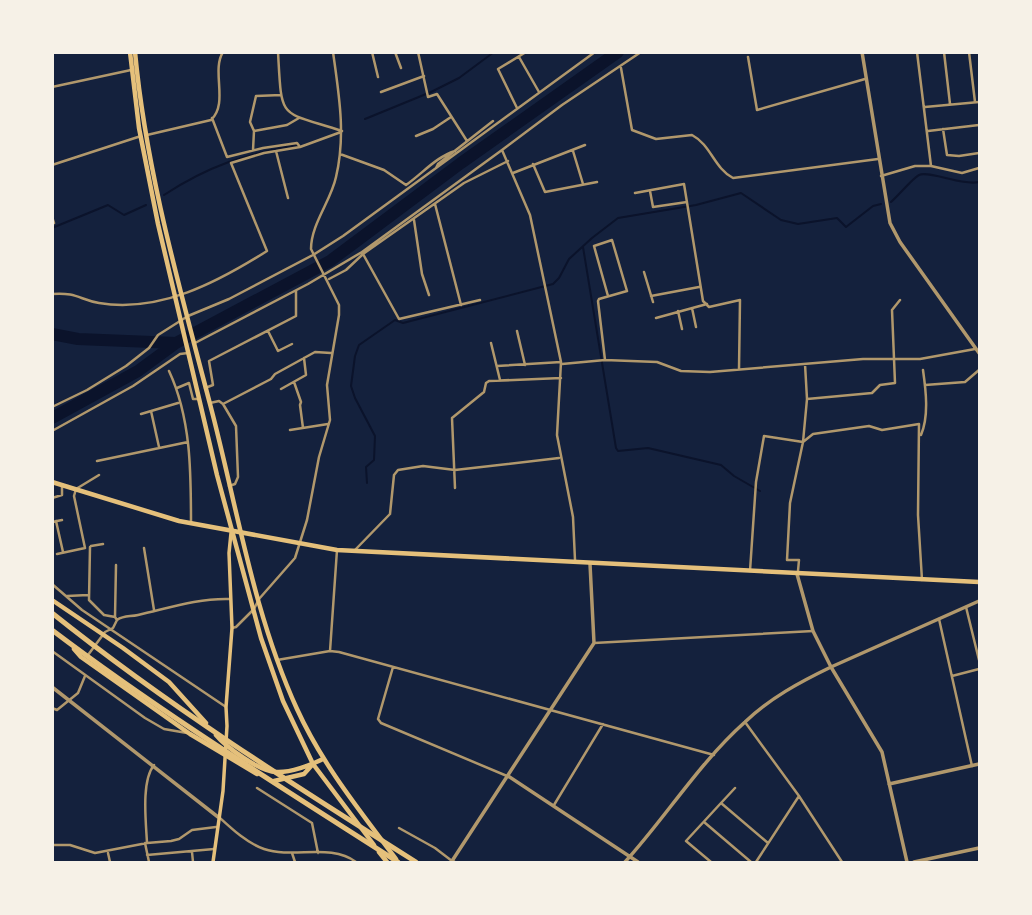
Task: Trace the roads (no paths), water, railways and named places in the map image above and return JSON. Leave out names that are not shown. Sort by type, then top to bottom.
[{"type":"highway","points":[[52,611],[77,633],[208,727],[418,863]]},
{"type":"highway","points":[[52,630],[199,733],[397,863]]},
{"type":"main road","points":[[132,52],[131,70],[175,297],[254,610],[283,701],[313,764],[387,863]]},
{"type":"main road","points":[[132,52],[144,135],[163,218],[229,486],[277,660],[296,709],[323,759],[397,863]]},
{"type":"main road","points":[[52,482],[191,523],[337,550],[979,582]]},
{"type":"main road","points":[[213,863],[223,790],[232,628],[232,531]]},
{"type":"main road","points":[[230,560],[235,556],[240,558]]},
{"type":"main road","points":[[52,600],[169,682],[225,746],[272,772],[284,772],[323,759]]},
{"type":"main road","points":[[52,611],[209,726],[418,863]]},
{"type":"main road","points":[[52,630],[198,735],[397,863]]},
{"type":"main road","points":[[73,647],[81,657],[190,734],[261,777],[277,782],[304,775],[313,764]]},
{"type":"street","points":[[223,52],[219,60],[218,104],[212,118],[227,158],[253,150],[297,143],[300,147]]},
{"type":"street","points":[[278,52],[281,95],[287,112],[342,131]]},
{"type":"street","points":[[232,628],[254,610],[259,599],[295,558],[328,424],[327,385],[339,311],[313,254],[311,243],[336,178],[340,154],[342,131],[333,52]]},
{"type":"street","points":[[372,52],[378,77]]},
{"type":"street","points":[[395,52],[401,68]]},
{"type":"street","points":[[418,52],[428,97],[437,94],[467,141]]},
{"type":"street","points":[[517,108],[498,69],[526,52]]},
{"type":"street","points":[[52,407],[126,366],[149,348],[158,335],[188,316],[229,299],[343,236],[595,52]]},
{"type":"street","points":[[327,280],[346,270],[362,253],[562,105],[641,52]]},
{"type":"street","points":[[497,366],[605,360],[657,362],[681,371],[739,370],[920,359],[978,351],[900,242],[890,223],[862,52]]},
{"type":"street","points":[[918,52],[931,166]]},
{"type":"street","points":[[944,52],[950,104]]},
{"type":"street","points":[[925,107],[977,102],[970,52]]},
{"type":"street","points":[[519,57],[538,92]]},
{"type":"street","points":[[748,57],[757,110],[865,79]]},
{"type":"street","points":[[621,66],[632,130],[656,139],[692,135],[706,146],[723,173],[733,178],[878,159]]},
{"type":"street","points":[[52,88],[131,70]]},
{"type":"street","points":[[381,92],[424,76]]},
{"type":"street","points":[[253,150],[254,131],[250,122],[256,96],[281,95]]},
{"type":"street","points":[[416,136],[451,117]]},
{"type":"street","points":[[52,165],[144,135],[212,118]]},
{"type":"street","points":[[254,131],[288,125],[299,118]]},
{"type":"street","points":[[436,168],[493,121]]},
{"type":"street","points":[[928,131],[979,125]]},
{"type":"street","points":[[943,130],[947,155],[979,153]]},
{"type":"street","points":[[52,295],[76,294],[98,303],[142,304],[182,295],[238,270],[267,251],[231,163],[300,147],[342,131]]},
{"type":"street","points":[[513,173],[585,145]]},
{"type":"street","points":[[573,149],[583,184]]},
{"type":"street","points":[[502,150],[530,215],[562,363],[557,435],[573,517],[576,563]]},
{"type":"street","points":[[276,151],[288,198]]},
{"type":"street","points":[[340,154],[384,170],[406,185],[432,167],[435,161],[455,151]]},
{"type":"street","points":[[194,344],[362,253],[464,183],[508,161]]},
{"type":"street","points":[[533,164],[545,192],[597,182]]},
{"type":"street","points":[[881,176],[915,166],[931,166],[962,173],[979,169]]},
{"type":"street","points":[[635,193],[684,184],[703,300],[709,307],[740,300],[739,370]]},
{"type":"street","points":[[650,191],[653,207],[687,205]]},
{"type":"street","points":[[435,204],[461,305]]},
{"type":"street","points":[[52,217],[54,223]]},
{"type":"street","points":[[414,218],[422,274],[429,295]]},
{"type":"street","points":[[605,360],[598,301],[627,291],[612,240],[594,246],[608,296]]},
{"type":"street","points":[[362,253],[399,319],[480,300]]},
{"type":"street","points":[[644,272],[653,302]]},
{"type":"street","points":[[651,296],[701,286]]},
{"type":"street","points":[[205,388],[213,384],[209,361],[296,316],[296,290]]},
{"type":"street","points":[[807,399],[872,393],[880,385],[895,383],[892,310],[900,300]]},
{"type":"street","points":[[656,318],[707,304]]},
{"type":"street","points":[[692,308],[696,327]]},
{"type":"street","points":[[678,311],[682,328]]},
{"type":"street","points":[[268,331],[278,351],[292,344]]},
{"type":"street","points":[[517,331],[525,365]]},
{"type":"street","points":[[491,343],[500,380]]},
{"type":"street","points":[[52,431],[121,393],[188,351]]},
{"type":"street","points":[[223,404],[271,379],[304,357],[315,352],[331,353]]},
{"type":"street","points":[[281,389],[306,375],[304,357]]},
{"type":"street","points":[[805,364],[807,399],[803,442],[790,503],[787,560],[799,560],[797,574],[813,631],[831,667],[882,752],[906,863]]},
{"type":"street","points":[[919,439],[924,428],[923,370]]},
{"type":"street","points":[[925,385],[965,382],[979,370]]},
{"type":"street","points":[[169,371],[177,388],[191,457],[191,523]]},
{"type":"street","points":[[455,488],[452,418],[484,392],[486,383],[561,378]]},
{"type":"street","points":[[294,382],[301,402],[303,428]]},
{"type":"street","points":[[177,388],[189,383],[194,399],[201,398]]},
{"type":"street","points":[[210,404],[219,401],[223,404],[236,426],[237,477],[234,484],[229,486]]},
{"type":"street","points":[[141,414],[179,402]]},
{"type":"street","points":[[151,411],[159,447]]},
{"type":"street","points":[[290,430],[328,424]]},
{"type":"street","points":[[750,572],[756,482],[764,436],[803,442],[813,435],[847,429],[869,426],[882,429],[919,424],[918,515],[922,580]]},
{"type":"street","points":[[97,461],[188,442]]},
{"type":"street","points":[[354,551],[390,514],[394,475],[398,470],[423,466],[455,470],[560,458]]},
{"type":"street","points":[[85,548],[74,495],[76,489],[99,475]]},
{"type":"street","points":[[52,498],[62,495],[62,485]]},
{"type":"street","points":[[62,520],[54,522],[63,552]]},
{"type":"street","points":[[57,554],[103,544]]},
{"type":"street","points":[[90,547],[88,595],[90,602],[104,615],[116,618],[136,616],[208,598],[231,599]]},
{"type":"street","points":[[144,548],[154,610]]},
{"type":"street","points":[[330,651],[337,550]]},
{"type":"street","points":[[399,828],[435,848],[453,862],[594,643],[590,564]]},
{"type":"street","points":[[85,660],[109,629],[113,628],[116,618],[116,565]]},
{"type":"street","points":[[52,584],[82,610],[226,707]]},
{"type":"street","points":[[67,596],[88,595]]},
{"type":"street","points":[[625,863],[714,755],[745,722],[797,683],[979,601]]},
{"type":"street","points":[[966,607],[979,660]]},
{"type":"street","points":[[939,619],[972,765]]},
{"type":"street","points":[[594,643],[813,631]]},
{"type":"street","points":[[52,651],[164,729],[190,734]]},
{"type":"street","points":[[277,660],[330,651],[604,723],[714,755]]},
{"type":"street","points":[[393,667],[377,719],[381,723],[508,776],[638,863]]},
{"type":"street","points":[[952,676],[979,669]]},
{"type":"street","points":[[52,708],[62,708],[78,693],[85,676]]},
{"type":"street","points":[[52,687],[241,836],[261,848],[292,853],[334,852],[348,856],[356,863]]},
{"type":"street","points":[[745,722],[799,796],[842,863]]},
{"type":"street","points":[[554,805],[604,723]]},
{"type":"street","points":[[889,784],[979,764]]},
{"type":"street","points":[[149,863],[145,811],[148,772],[154,765]]},
{"type":"street","points":[[257,788],[312,823],[318,853]]},
{"type":"street","points":[[710,862],[686,841],[735,788]]},
{"type":"street","points":[[756,863],[799,796]]},
{"type":"street","points":[[721,803],[768,843]]},
{"type":"street","points":[[704,822],[751,863]]},
{"type":"street","points":[[52,845],[70,845],[95,853],[107,853],[146,843],[171,841],[192,830],[216,827]]},
{"type":"street","points":[[914,863],[979,848]]},
{"type":"street","points":[[147,855],[215,849]]},
{"type":"street","points":[[192,852],[193,863]]},
{"type":"street","points":[[107,853],[110,863]]},
{"type":"street","points":[[292,853],[295,863]]},
{"type":"street","points":[[166,855],[168,863]]},
{"type":"waterway","points":[[365,119],[459,78],[494,52]]},
{"type":"waterway","points":[[608,52],[611,57]]},
{"type":"waterway","points":[[52,418],[138,371],[176,343],[330,261],[461,163],[618,52]]},
{"type":"waterway","points":[[164,195],[196,176],[228,162],[297,145]]},
{"type":"waterway","points":[[891,202],[919,175],[979,182]]},
{"type":"waterway","points":[[367,483],[366,467],[374,460],[375,436],[351,386],[355,356],[359,345],[395,320],[403,323],[553,284],[569,259],[618,218],[696,205],[741,193],[781,220],[798,224],[837,218],[846,227],[873,206],[881,204]]},
{"type":"waterway","points":[[52,228],[108,205],[124,215],[146,205]]},
{"type":"waterway","points":[[583,247],[618,451],[648,448],[721,465],[760,491]]},
{"type":"waterway","points":[[52,334],[78,339],[176,343]]}]
